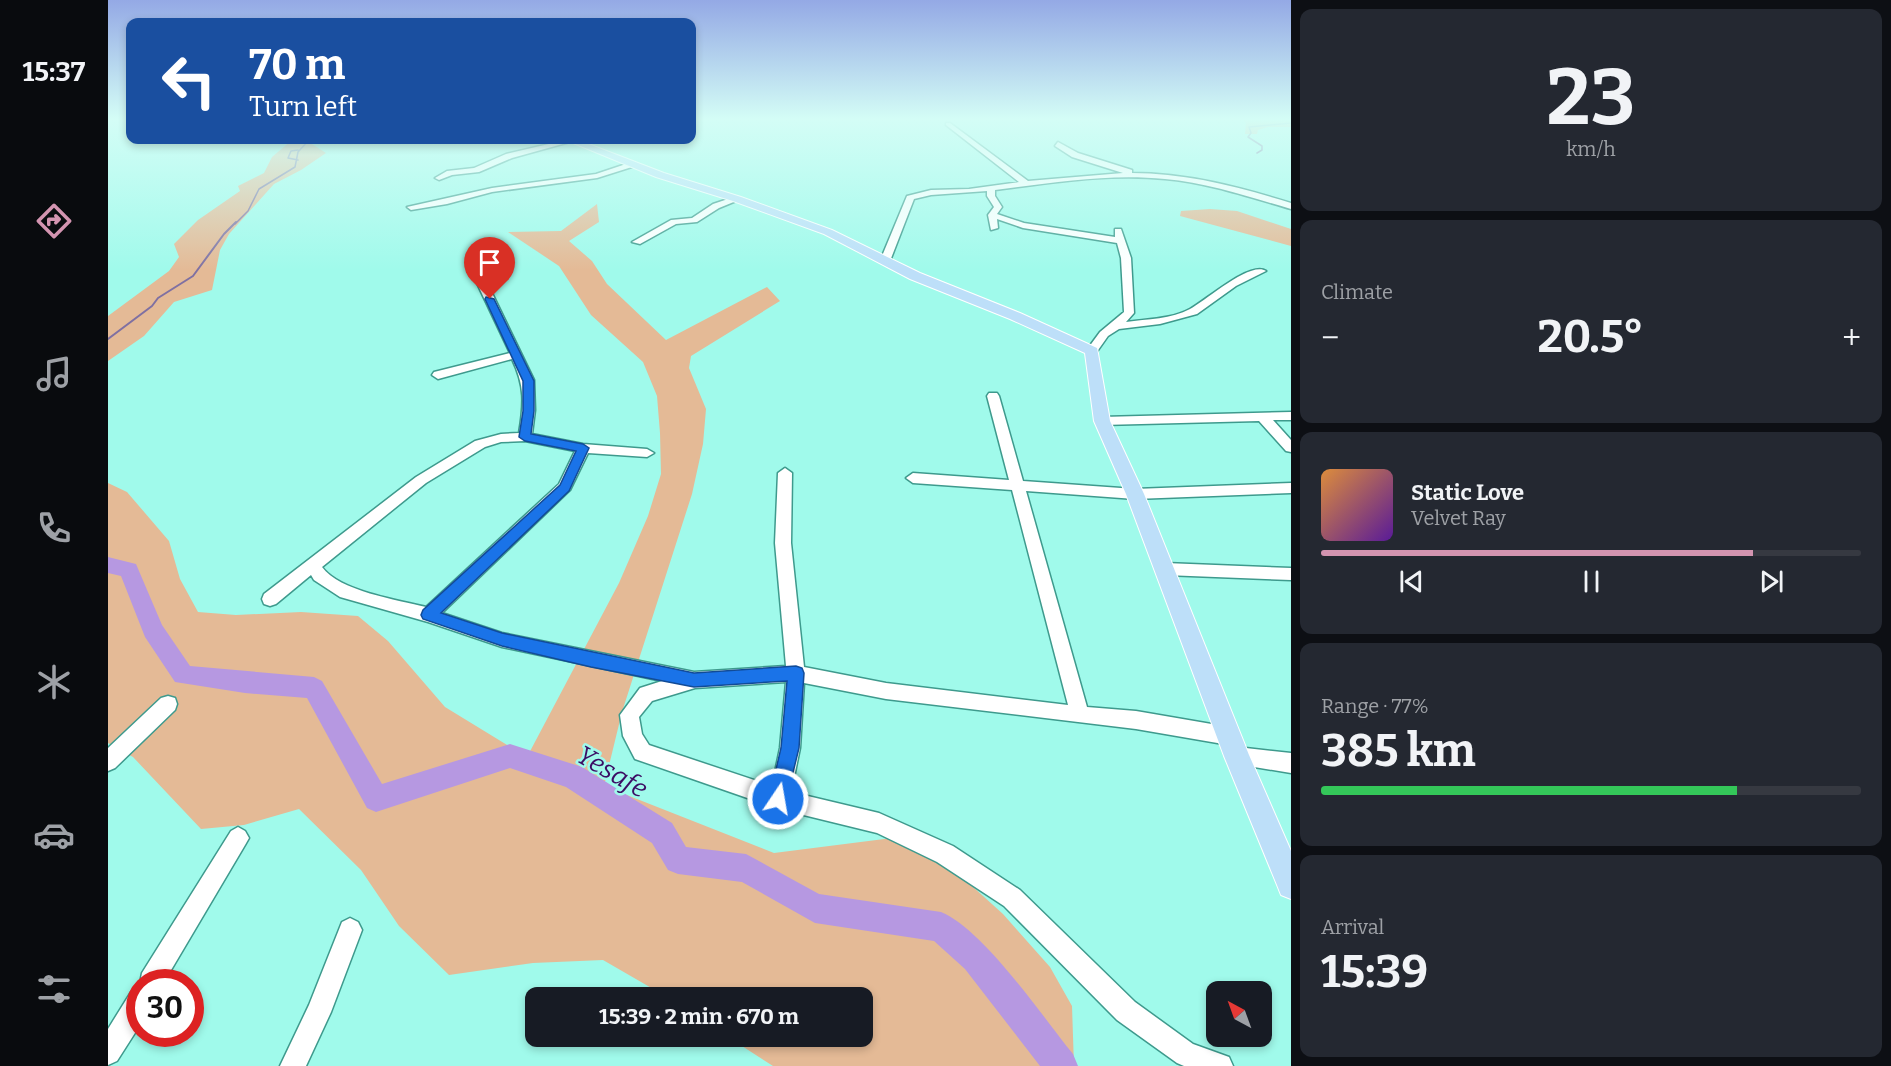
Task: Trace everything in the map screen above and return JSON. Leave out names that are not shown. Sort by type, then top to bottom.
[{"type":"main road","points":[[649,170],[828,232],[915,276],[1024,320],[1092,351],[1102,421],[1135,494],[1229,736],[1291,885]]},
{"type":"street","points":[[439,178],[450,173],[477,170]]},
{"type":"street","points":[[411,207],[447,202],[492,190],[597,176],[615,170]]},
{"type":"street","points":[[1007,170],[1026,184]]},
{"type":"street","points":[[1124,170],[1141,175],[1223,187],[1291,206]]},
{"type":"street","points":[[885,261],[910,198],[924,193],[1141,175]]},
{"type":"street","points":[[991,188],[991,196],[998,207],[992,215],[994,228]]},
{"type":"street","points":[[636,242],[674,222],[694,220],[716,206],[737,199]]},
{"type":"street","points":[[992,215],[1023,225],[1119,235],[1126,258],[1129,313],[1104,334],[1092,351]]},
{"type":"street","points":[[472,262],[528,381],[529,411],[525,437]]},
{"type":"street","points":[[1116,326],[1160,321],[1193,312],[1232,284],[1261,271]]},
{"type":"street","points":[[438,375],[516,355]]},
{"type":"street","points":[[993,396],[1080,715]]},
{"type":"street","points":[[1102,421],[1291,416]]},
{"type":"street","points":[[1263,417],[1291,448]]},
{"type":"street","points":[[270,599],[421,480],[480,444],[501,438],[525,437],[583,448],[647,453]]},
{"type":"street","points":[[429,615],[565,488],[583,448]]},
{"type":"street","points":[[778,799],[790,748],[796,673],[783,543],[785,472]]},
{"type":"street","points":[[913,478],[1135,494],[1291,488]]},
{"type":"street","points":[[312,564],[320,576],[346,592],[429,615],[502,640],[694,680]]},
{"type":"street","points":[[1165,569],[1291,574]]},
{"type":"street","points":[[1220,1066],[1186,1054],[1126,1011],[1012,898],[945,854],[879,824],[778,799],[642,752],[633,736],[629,715],[641,698],[694,680],[796,673],[886,691],[1136,720],[1229,736]]},
{"type":"street","points":[[108,761],[168,704]]},
{"type":"street","points":[[1237,756],[1291,762]]},
{"type":"street","points":[[159,969],[238,838]]},
{"type":"street","points":[[293,1066],[319,1012],[351,930]]},
{"type":"street","points":[[108,1052],[126,1023]]},
{"type":"shaded area","points":[[266,170],[301,170],[274,184],[229,234],[220,250],[212,290],[174,302],[144,336],[108,361],[108,316],[169,271],[179,257],[174,244],[198,220],[240,191],[238,186],[264,173]]},
{"type":"shaded area","points":[[597,204],[599,222],[569,241],[592,261],[607,284],[666,340],[767,287],[780,301],[691,356],[689,368],[706,409],[703,444],[692,494],[622,712],[604,786],[774,853],[900,837],[932,850],[1003,914],[1050,967],[1072,1006],[1074,1066],[773,1066],[744,1047],[873,1047],[873,987],[650,987],[603,960],[533,963],[449,975],[399,926],[361,870],[299,809],[244,825],[201,829],[133,757],[108,743],[108,483],[127,492],[169,541],[180,579],[198,612],[236,615],[301,612],[358,616],[388,641],[445,707],[527,757],[619,583],[648,516],[661,474],[657,396],[643,362],[591,315],[559,266],[508,232],[561,231]]},
{"type":"shaded area","points":[[1210,209],[1237,211],[1291,229],[1291,246],[1180,216],[1181,211]]},
{"type":"waterway","points":[[235,224],[248,211],[259,189],[291,170]]},
{"type":"waterway","points":[[108,339],[152,306],[158,298],[193,276],[224,234],[236,222]]},
{"type":"waterway","name":"Yesafe","points":[[108,565],[129,570],[153,630],[183,675],[245,683],[314,688],[376,799],[510,756],[573,776],[662,833],[678,860],[746,868],[815,908],[941,927],[976,958],[1061,1066]]},
{"type":"route","points":[[490,299],[528,381],[529,411],[525,437],[583,448],[565,488],[429,615],[502,640],[694,680],[796,673],[790,748],[778,799]]}]
